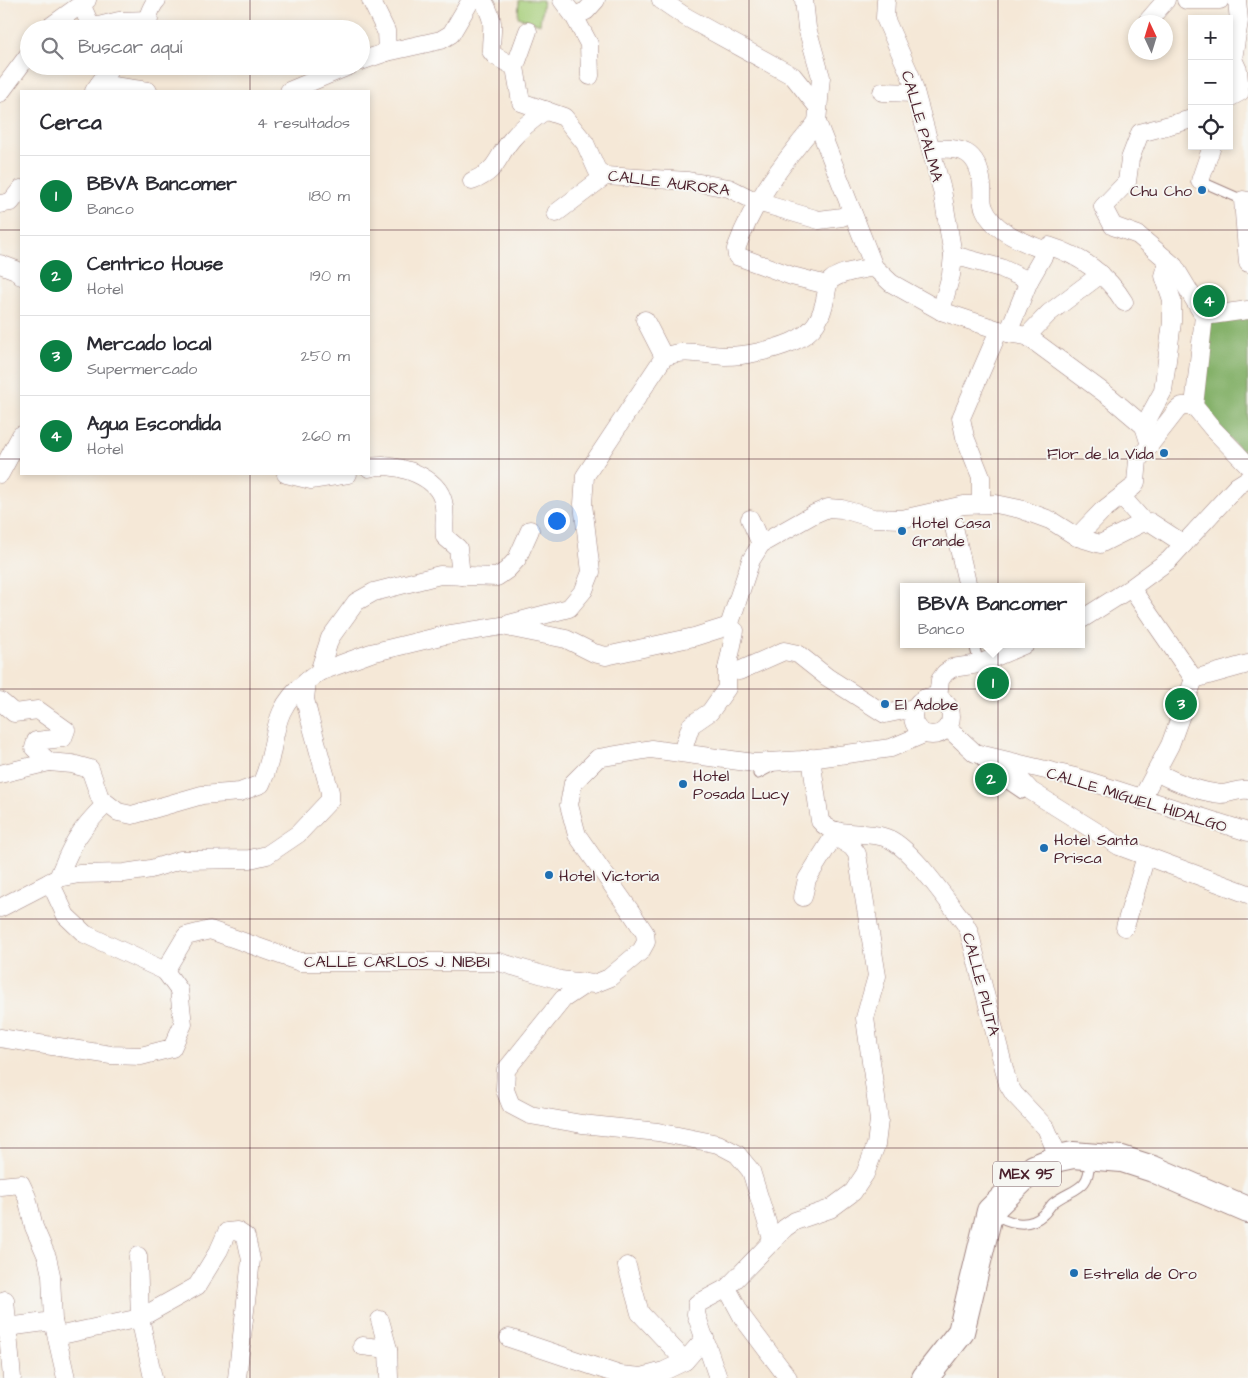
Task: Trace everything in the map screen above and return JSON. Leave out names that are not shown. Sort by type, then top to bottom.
[{"type":"main road","name":"MEX 95","points":[[990,1211],[1034,1168],[1059,1158],[1089,1155],[1122,1159],[1153,1169],[1248,1210]]},
{"type":"main road","points":[[925,1378],[961,1332],[990,1211]]},
{"type":"street","points":[[146,20],[153,2],[156,0]]},
{"type":"street","points":[[370,0],[386,31],[388,52]]},
{"type":"street","points":[[370,58],[441,40],[451,34],[471,0]]},
{"type":"street","points":[[483,0],[494,28],[491,51],[495,56],[515,67],[528,32]]},
{"type":"street","points":[[562,0],[574,16],[589,44],[590,76]]},
{"type":"street","points":[[574,16],[586,11],[596,0]]},
{"type":"street","points":[[661,0],[686,17],[793,76],[817,114],[874,267],[891,283],[941,310],[1004,331],[1027,336],[1111,398],[1144,426],[1150,445]]},
{"type":"street","points":[[804,0],[807,28],[821,77],[817,114],[776,171],[757,202],[743,229],[736,249],[737,256],[792,276],[827,285]]},
{"type":"street","name":"CALLE PALMA","points":[[886,0],[885,18],[911,77],[924,132],[931,149],[942,190],[953,255],[951,275],[941,310]]},
{"type":"street","points":[[1153,15],[1166,0]]},
{"type":"street","points":[[1186,0],[1220,0]]},
{"type":"street","points":[[1233,96],[1240,92],[1238,70],[1233,59],[1240,21],[1238,0]]},
{"type":"street","points":[[59,20],[84,2],[89,20]]},
{"type":"street","points":[[386,31],[411,47]]},
{"type":"street","points":[[0,93],[20,66]]},
{"type":"street","name":"CALLE AURORA","points":[[515,67],[521,102],[564,117],[586,143],[596,170],[605,176],[696,182],[729,188],[757,202],[820,220],[842,217],[852,211]]},
{"type":"street","points":[[97,88],[106,75]]},
{"type":"street","points":[[291,90],[327,75]]},
{"type":"street","points":[[97,88],[131,90]]},
{"type":"street","points":[[882,92],[915,93]]},
{"type":"street","points":[[472,181],[488,174],[512,139],[526,124],[546,110]]},
{"type":"street","points":[[1188,120],[1140,133],[1130,159],[1127,182],[1103,207],[1113,226],[1138,235],[1174,266],[1204,316],[1194,406],[1213,429],[1248,465]]},
{"type":"street","points":[[931,149],[954,148],[970,154],[978,163],[984,208],[994,223],[1004,232],[1047,248],[1068,252],[1101,274],[1114,286],[1124,302]]},
{"type":"street","points":[[1200,182],[1211,150]]},
{"type":"street","points":[[556,213],[605,176]]},
{"type":"street","points":[[0,204],[11,202],[20,190]]},
{"type":"street","points":[[1246,201],[1248,263]]},
{"type":"street","points":[[981,503],[981,477],[965,437],[961,418],[1047,248]]},
{"type":"street","points":[[953,255],[1001,268],[1029,281]]},
{"type":"street","points":[[1144,426],[1163,391],[1172,322],[1172,300],[1164,276],[1168,262]]},
{"type":"street","points":[[0,264],[16,270],[20,275]]},
{"type":"street","points":[[0,774],[49,762],[72,764],[90,769],[97,793],[106,804],[118,812],[132,815],[202,795],[240,792],[261,784],[266,774],[280,711],[298,688],[313,676],[372,653],[406,644],[502,626],[569,608],[584,590],[591,572],[583,504],[585,476],[664,356],[675,352],[689,351],[726,356],[762,351],[792,342],[810,333],[818,323],[824,310],[827,285],[838,276],[874,267]]},
{"type":"street","points":[[1027,336],[1049,314],[1101,274]]},
{"type":"street","points":[[1204,316],[1248,310]]},
{"type":"street","points":[[645,320],[664,356]]},
{"type":"street","points":[[1077,537],[1102,511],[1122,497],[1136,482],[1138,460],[1177,410],[1182,406],[1194,406]]},
{"type":"street","points":[[0,474],[20,437]]},
{"type":"street","points":[[370,468],[391,465],[402,468],[436,486],[442,497],[446,512],[445,537],[458,548],[461,576]]},
{"type":"street","points":[[290,475],[310,480],[342,475]]},
{"type":"street","points":[[1085,617],[1131,588],[1168,560],[1237,486],[1248,479]]},
{"type":"street","points":[[1122,497],[1144,522]]},
{"type":"street","points":[[729,626],[751,560],[762,544],[828,508],[873,518],[902,519],[981,503],[1020,509],[1050,520],[1077,537],[1100,544],[1144,522],[1150,522],[1184,544]]},
{"type":"street","points":[[950,510],[967,583]]},
{"type":"street","points":[[750,519],[762,544]]},
{"type":"street","points":[[0,908],[54,880],[79,874],[124,873],[152,869],[180,860],[250,859],[267,855],[298,834],[330,800],[330,792],[305,699],[330,638],[356,602],[374,592],[440,575],[497,577],[517,559],[530,530]]},
{"type":"street","points":[[1131,588],[1194,679]]},
{"type":"street","points":[[502,626],[566,639],[594,653],[606,656],[694,637],[729,626]]},
{"type":"street","points":[[682,752],[692,725],[710,712],[727,688],[727,669],[735,631],[729,626]]},
{"type":"street","points":[[938,698],[940,680],[952,668],[979,664],[1017,648]]},
{"type":"street","points":[[727,669],[739,671],[784,651],[798,654],[827,677],[885,714],[914,708],[924,698],[938,698],[950,710],[950,719],[947,727],[933,735],[924,734],[914,723],[914,708]]},
{"type":"street","points":[[1194,679],[1248,664]]},
{"type":"street","points":[[1141,800],[1170,745],[1194,679]]},
{"type":"street","points":[[0,701],[14,713],[38,710],[66,730],[63,738],[36,741],[34,744],[34,748],[49,762]]},
{"type":"street","name":"CALLE MIGUEL HIDALGO","points":[[947,727],[975,753],[1078,778],[1141,800],[1248,832]]},
{"type":"street","name":"CALLE CARLOS J. NIBBI","points":[[165,970],[186,936],[210,930],[300,962],[499,962],[560,980],[584,985],[594,984],[610,978],[641,951],[646,942],[645,933],[577,834],[569,805],[573,783],[598,758],[651,750],[682,752],[754,763],[784,761],[891,748],[924,734]]},
{"type":"street","points":[[718,1378],[696,1314],[697,1304],[728,1288],[785,1228],[795,1221],[830,1209],[853,1192],[865,1174],[876,1145],[878,1120],[865,1018],[877,976],[857,854],[852,847],[825,827],[820,821],[811,758]]},
{"type":"street","points":[[1004,761],[1031,791],[1119,846],[1248,894]]},
{"type":"street","points":[[1156,772],[1189,786],[1222,794],[1241,788],[1248,790]]},
{"type":"street","points":[[0,1038],[111,1055],[141,1056],[172,1048],[183,1024],[179,990],[165,970],[84,934],[66,916],[54,880],[75,839],[86,824],[106,804]]},
{"type":"street","points":[[803,898],[807,879],[835,834]]},
{"type":"street","name":"CALLE PILITA","points":[[835,834],[870,834],[890,839],[912,857],[964,922],[969,931],[1008,1084],[1014,1094],[1046,1128],[1059,1158]]},
{"type":"street","points":[[1125,927],[1146,856]]},
{"type":"street","points":[[560,980],[563,999]]},
{"type":"street","points":[[584,985],[563,999],[506,1070],[505,1090],[511,1105],[530,1115],[582,1124],[658,1132],[718,1144],[737,1154],[751,1171],[772,1242]]},
{"type":"street","points":[[0,1186],[21,1184],[27,1197],[34,1227],[47,1256],[51,1275],[55,1329],[66,1378]]},
{"type":"street","points":[[5,1328],[55,1329],[140,1318],[197,1286],[219,1250],[227,1232],[237,1231],[246,1237],[251,1260],[237,1378]]},
{"type":"street","points":[[138,1256],[140,1318],[153,1378]]},
{"type":"street","points":[[626,1266],[640,1313],[685,1361]]},
{"type":"street","points":[[728,1288],[743,1318],[787,1378]]},
{"type":"street","points":[[5,1300],[5,1328],[12,1378]]},
{"type":"street","points":[[380,1320],[388,1349],[389,1378]]},
{"type":"street","points":[[509,1338],[620,1375],[642,1377],[664,1371],[685,1361],[705,1338]]},
{"type":"street","points":[[362,1346],[388,1349]]},
{"type":"lane","points":[[1200,182],[1246,201]]},
{"type":"lane","points":[[975,648],[979,664]]},
{"type":"lane","points":[[975,753],[991,773],[1022,794]]},
{"type":"lane","points":[[758,774],[784,761]]},
{"type":"lane","points":[[990,1211],[1010,1223],[1026,1223],[1042,1217],[1054,1203],[1081,1186],[1088,1175],[1089,1155]]},
{"type":"green space","points":[[519,0],[543,0],[540,24],[518,17]]},
{"type":"green space","points":[[1248,311],[1248,458],[1198,405],[1205,320]]},
{"type":"place","name":"Chu Cho","points":[[1202,190]]},
{"type":"place","name":"Agua Escondida","points":[[1209,301]]},
{"type":"place","name":"Flor de la Vida","points":[[1164,453]]},
{"type":"place","name":"Hotel Casa Grande","points":[[902,531]]},
{"type":"place","name":"BBVA Bancomer","points":[[993,683]]},
{"type":"place","name":"El Adobe","points":[[885,704]]},
{"type":"place","name":"Mercado local","points":[[1181,704]]},
{"type":"place","name":"Centrico House","points":[[991,779]]},
{"type":"place","name":"Hotel Posada Lucy","points":[[683,784]]},
{"type":"place","name":"Hotel Santa Prisca","points":[[1044,848]]},
{"type":"place","name":"Hotel Victoria","points":[[549,875]]},
{"type":"place","name":"Estrella de Oro","points":[[1074,1273]]}]
